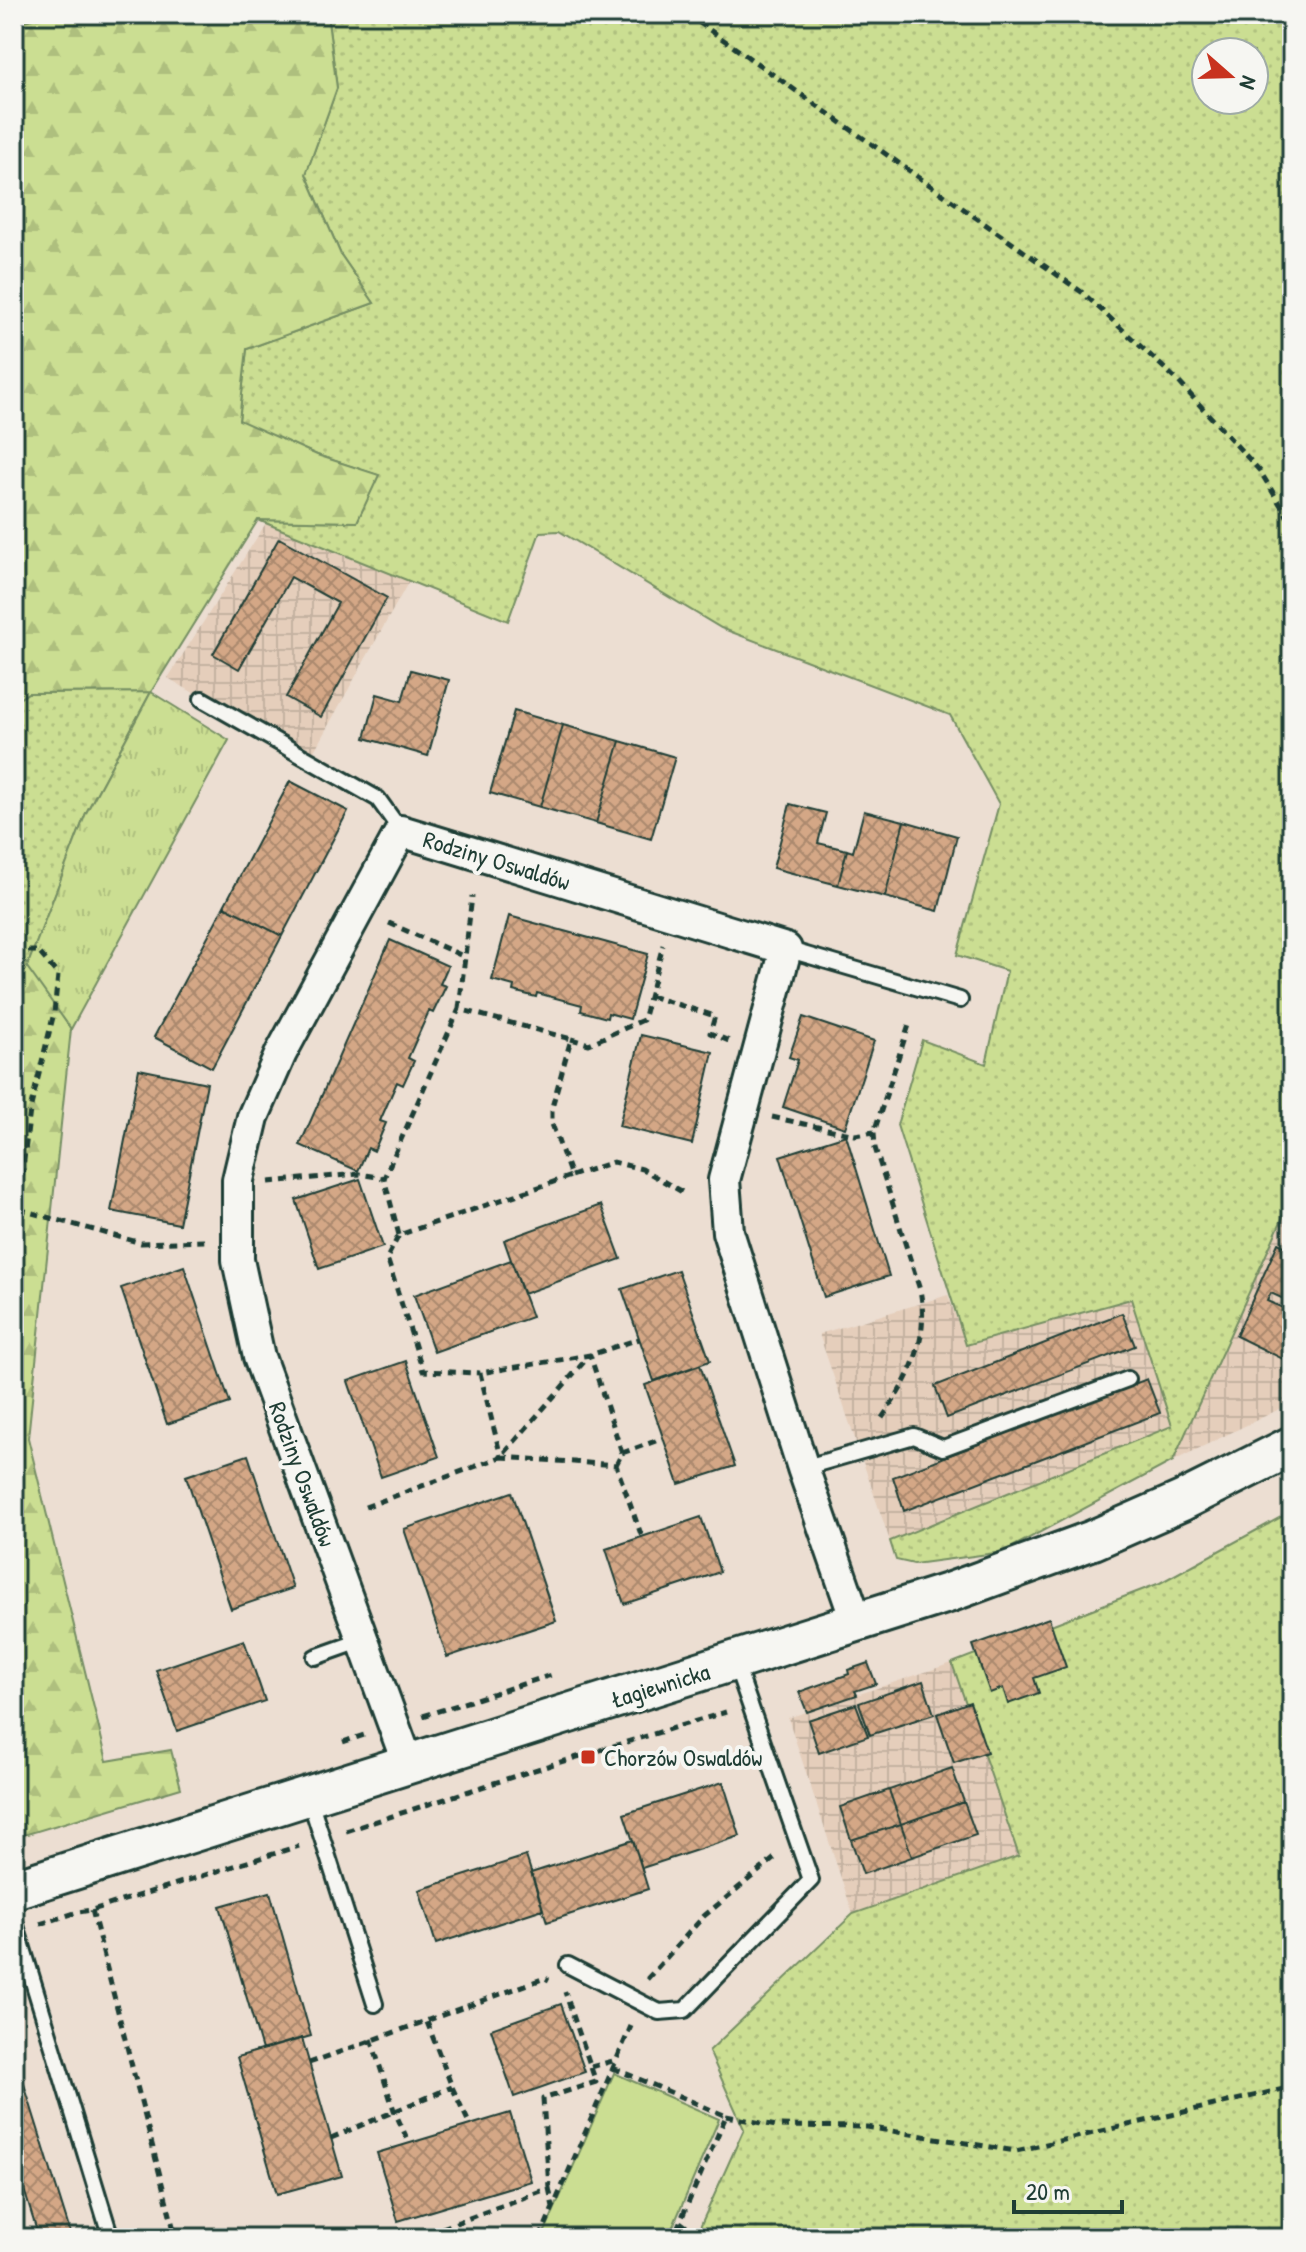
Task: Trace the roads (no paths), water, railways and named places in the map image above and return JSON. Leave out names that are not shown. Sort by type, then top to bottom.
[{"type":"street","name":"Rodziny Oswaldów","points":[[408,1764],[259,1357],[238,1260],[238,1180],[253,1117],[281,1053],[401,831],[786,949]]},
{"type":"street","points":[[786,949],[724,1180],[728,1232],[803,1468],[857,1623]]},
{"type":"street","name":"Łagiewnicka","points":[[14,1889],[948,1593],[1093,1540],[1182,1501],[1292,1446]]},
{"type":"lane","points":[[202,699],[378,799],[401,831]]},
{"type":"lane","points":[[786,949],[960,1000]]},
{"type":"lane","points":[[803,1468],[914,1436],[943,1448],[1128,1379]]},
{"type":"lane","points":[[315,1657],[364,1640]]},
{"type":"lane","points":[[568,1965],[659,2012],[685,2010],[811,1880],[735,1661]]},
{"type":"lane","points":[[309,1796],[375,2004]]},
{"type":"lane","points":[[14,1919],[111,2238]]},
{"type":"place","name":"Chorzów Oswaldów","points":[[588,1757]]}]
